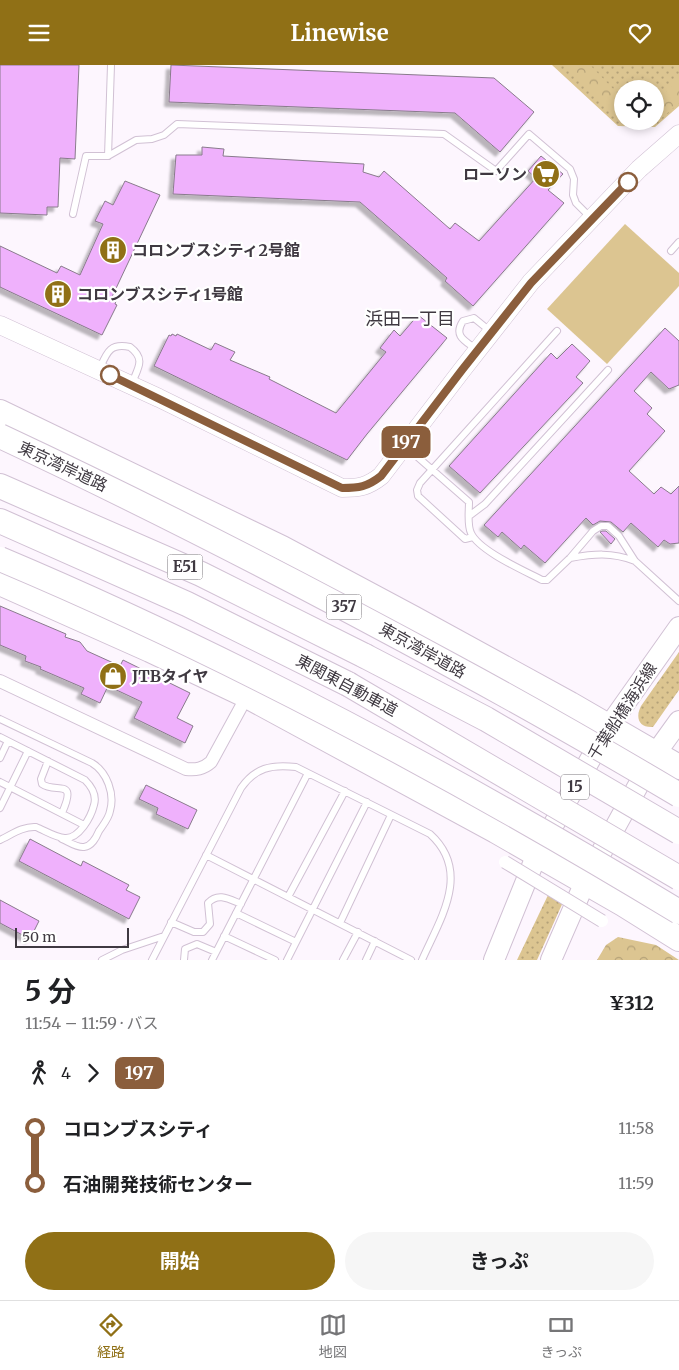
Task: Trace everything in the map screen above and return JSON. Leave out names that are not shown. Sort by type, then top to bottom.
[{"type":"highway","points":[[0,412],[282,548],[414,617],[679,767]]},
{"type":"highway","name":"東京湾岸道路","points":[[0,436],[109,487],[371,621],[518,701],[679,795]]},
{"type":"highway","name":"東関東自動車道","points":[[0,486],[201,575],[374,661],[486,719],[679,832]]},
{"type":"highway","name":"東関東自動車道","points":[[0,521],[187,604],[348,684],[679,878]]},
{"type":"highway","points":[[0,559],[168,633],[365,732],[514,815],[679,912]]},
{"type":"highway","points":[[0,583],[150,649],[247,696],[537,854],[679,939]]},
{"type":"main road","name":"千葉船橋海浜線","points":[[494,960],[537,854],[609,726],[679,627]]},
{"type":"main road","points":[[551,960],[585,882],[656,753],[679,721]]},
{"type":"street","points":[[0,325],[132,385],[342,488],[362,487],[381,476],[477,350],[531,283],[640,169],[679,133]]},
{"type":"street","points":[[0,681],[186,769],[196,770],[205,767],[211,762],[247,696]]},
{"type":"street","points":[[505,862],[602,921]]},
{"type":"lane","points":[[108,156],[111,65]]},
{"type":"lane","points":[[73,214],[86,157],[108,156],[136,140],[152,139],[164,135],[177,124],[444,134],[496,171],[529,134],[570,169],[574,179],[573,195],[576,203],[592,219]]},
{"type":"lane","points":[[671,251],[679,242]]},
{"type":"lane","points":[[477,350],[461,338],[458,333],[463,321],[474,318],[492,332]]},
{"type":"lane","points":[[473,537],[466,539],[418,496],[417,490],[420,483],[432,469],[557,331]]},
{"type":"lane","points":[[100,370],[106,353],[110,349],[116,346],[130,347],[138,354],[141,363],[132,385]]},
{"type":"lane","points":[[469,516],[485,504],[608,370]]},
{"type":"lane","points":[[404,445],[469,502],[470,531],[473,537],[489,551],[542,581],[547,581],[570,558],[592,531],[606,525],[619,536],[635,561],[679,601]]},
{"type":"lane","points":[[570,558],[607,554],[620,555],[635,561]]},
{"type":"lane","points":[[0,719],[92,763],[98,767],[111,790],[110,811],[94,840],[86,847],[31,826],[0,840]]},
{"type":"lane","points":[[0,737],[85,780],[92,787],[94,805],[80,832],[64,839],[58,837]]},
{"type":"lane","points":[[0,758],[8,741]]},
{"type":"lane","points":[[0,808],[28,751]]},
{"type":"lane","points":[[48,761],[41,779],[42,784],[48,788],[64,788],[68,796],[62,813]]},
{"type":"lane","points":[[152,960],[240,788],[255,773],[268,767],[287,766],[296,767],[345,791],[430,834],[437,840],[447,857],[452,884],[445,907],[422,960]]},
{"type":"lane","points":[[184,960],[185,949],[197,944],[215,957],[308,773]]},
{"type":"lane","points":[[0,782],[84,825]]},
{"type":"lane","points":[[288,897],[345,791]]},
{"type":"lane","points":[[287,960],[367,803]]},
{"type":"lane","points":[[340,923],[391,815]]},
{"type":"lane","points":[[206,855],[411,960]]},
{"type":"lane","points":[[172,922],[194,933],[203,932],[210,924],[208,903],[211,900],[223,896],[241,904]]},
{"type":"lane","points":[[236,913],[296,942]]},
{"type":"lane","points":[[343,960],[358,933]]},
{"type":"lane","points":[[224,936],[274,960]]},
{"type":"lane","points":[[102,960],[122,950],[164,937]]},
{"type":"lane","points":[[366,960],[375,941]]},
{"type":"green space","points":[[552,65],[679,65],[679,106],[664,119],[664,80],[614,80],[614,122]]},
{"type":"green space","points":[[563,65],[590,65],[614,90],[614,116]]},
{"type":"green space","points":[[679,78],[679,103],[664,116],[664,94]]},
{"type":"green space","points":[[625,224],[679,273],[679,286],[607,364],[547,309]]},
{"type":"green space","points":[[679,652],[679,690],[653,727],[644,726],[638,718],[639,710]]},
{"type":"green space","points":[[549,893],[564,900],[537,960],[517,960]]},
{"type":"green space","points":[[618,937],[656,945],[679,960],[597,960],[606,945]]},
{"type":"building","points":[[0,65],[79,65],[75,159],[60,158],[58,207],[47,207],[47,215],[0,213]]},
{"type":"building","points":[[171,65],[494,78],[534,112],[500,152],[455,113],[169,102]]},
{"type":"building","points":[[202,147],[224,149],[223,156],[364,164],[363,172],[379,177],[384,171],[450,229],[455,223],[479,241],[536,178],[528,171],[541,156],[563,174],[548,190],[564,203],[473,306],[445,281],[447,278],[360,202],[173,194],[176,155],[202,155]]},
{"type":"building","points":[[125,181],[160,195],[111,299],[116,301],[115,304],[117,305],[102,335],[0,287],[0,246],[57,273],[61,266],[80,275],[103,224],[95,221],[105,201],[113,205]]},
{"type":"building","points":[[418,315],[447,338],[347,460],[154,366],[169,335],[176,336],[177,334],[211,350],[215,343],[235,352],[230,360],[270,377],[269,379],[336,413],[386,352],[380,348],[394,330],[400,336]]},
{"type":"building","points":[[665,328],[679,341],[679,385],[669,389],[651,372],[634,391],[652,408],[647,414],[665,431],[629,471],[654,494],[661,487],[671,494],[679,486],[679,543],[670,544],[664,540],[658,547],[631,523],[623,532],[611,522],[600,521],[593,525],[586,518],[545,563],[524,545],[521,549],[502,532],[498,537],[484,525]]},
{"type":"building","points":[[572,344],[590,361],[576,377],[583,383],[480,493],[449,466],[551,353],[557,359]]},
{"type":"building","points":[[606,531],[615,539],[611,544],[600,532]]},
{"type":"building","points":[[0,606],[66,634],[65,637],[80,642],[87,651],[120,666],[123,660],[190,693],[177,718],[193,726],[185,743],[134,718],[142,702],[108,686],[100,703],[81,694],[84,688],[40,669],[41,667],[25,661],[26,656],[0,645]]},
{"type":"building","points":[[146,785],[197,810],[188,829],[156,814],[158,808],[139,799]]},
{"type":"building","points":[[30,839],[81,866],[83,861],[129,885],[126,890],[140,897],[129,919],[19,861]]},
{"type":"building","points":[[0,900],[39,921],[30,939],[0,923]]},
{"type":"bus line","name":"197","points":[[110,375],[342,488],[362,487],[381,476],[531,283],[628,182]]},
{"type":"place","name":"ローソン","points":[[546,174]]},
{"type":"place","name":"コロンブスシティ2号館","points":[[113,250]]},
{"type":"place","name":"コロンブスシティ1号館","points":[[58,294]]},
{"type":"place","name":"JTBタイヤ","points":[[113,676]]},
{"type":"district","name":"浜田一丁目","points":[[410,319]]}]
